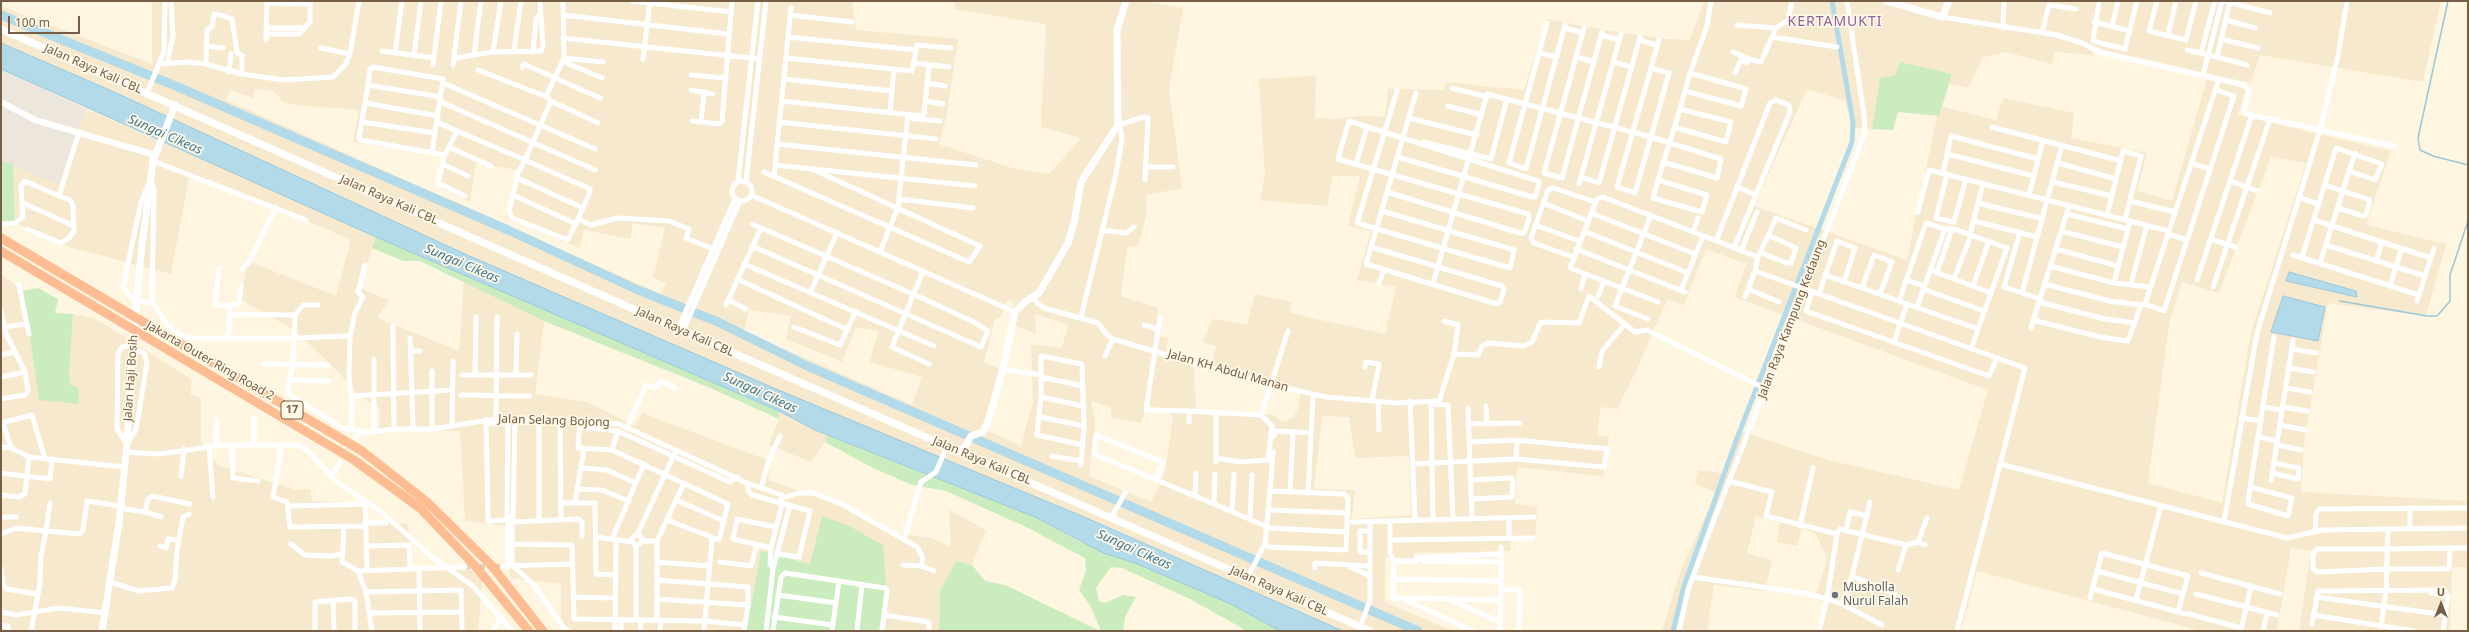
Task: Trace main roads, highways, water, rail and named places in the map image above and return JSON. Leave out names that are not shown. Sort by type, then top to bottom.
[{"type":"highway","name":"Jakarta Outer Ring Road 2","points":[[1,238],[362,451],[428,502],[492,566],[543,631]]},
{"type":"highway","name":"Jakarta Outer Ring Road 2","points":[[1,251],[354,460],[420,508],[476,567],[529,631]]},
{"type":"main road","points":[[958,451],[972,436],[982,432],[988,421],[1003,369],[1015,312],[1039,293],[1070,238],[1083,178],[1118,122],[1117,30],[1126,1]]},
{"type":"main road","points":[[1886,1],[1942,17],[1949,1]]},
{"type":"main road","name":"Jalan Raya Kali CBL","points":[[1,29],[946,448],[958,451],[1370,631]]},
{"type":"main road","name":"Jalan Haji Bosih","points":[[102,631],[106,613],[127,444],[137,295],[154,158],[175,105]]},
{"type":"water","name":"Sungai Cikeas","points":[[1,43],[112,91],[465,254],[776,389],[1089,519],[1343,631],[1280,631],[1231,604],[1135,563],[1103,553],[1035,517],[815,430],[779,411],[376,237],[1,69]]},
{"type":"water","points":[[2289,272],[2356,291],[2357,297],[2286,281]]},
{"type":"water","points":[[2283,296],[2325,307],[2318,341],[2271,332]]},
{"type":"waterway","points":[[1673,631],[1684,586],[1736,441],[1852,142],[1853,122],[1832,1]]},
{"type":"waterway","points":[[2448,1],[2418,138],[2420,150],[2433,156],[2468,165]]},
{"type":"waterway","points":[[1,15],[178,87],[508,230],[638,290],[718,322],[805,365],[1418,631]]},
{"type":"waterway","points":[[2340,301],[2427,316],[2437,316],[2450,301],[2450,275],[2468,221]]},
{"type":"tunnel","points":[[465,567],[503,566]]},
{"type":"place","name":"Musholla Nurul Falah","points":[[1835,595]]},
{"type":"district","name":"KERTAMUKTI","points":[[1835,22]]}]
